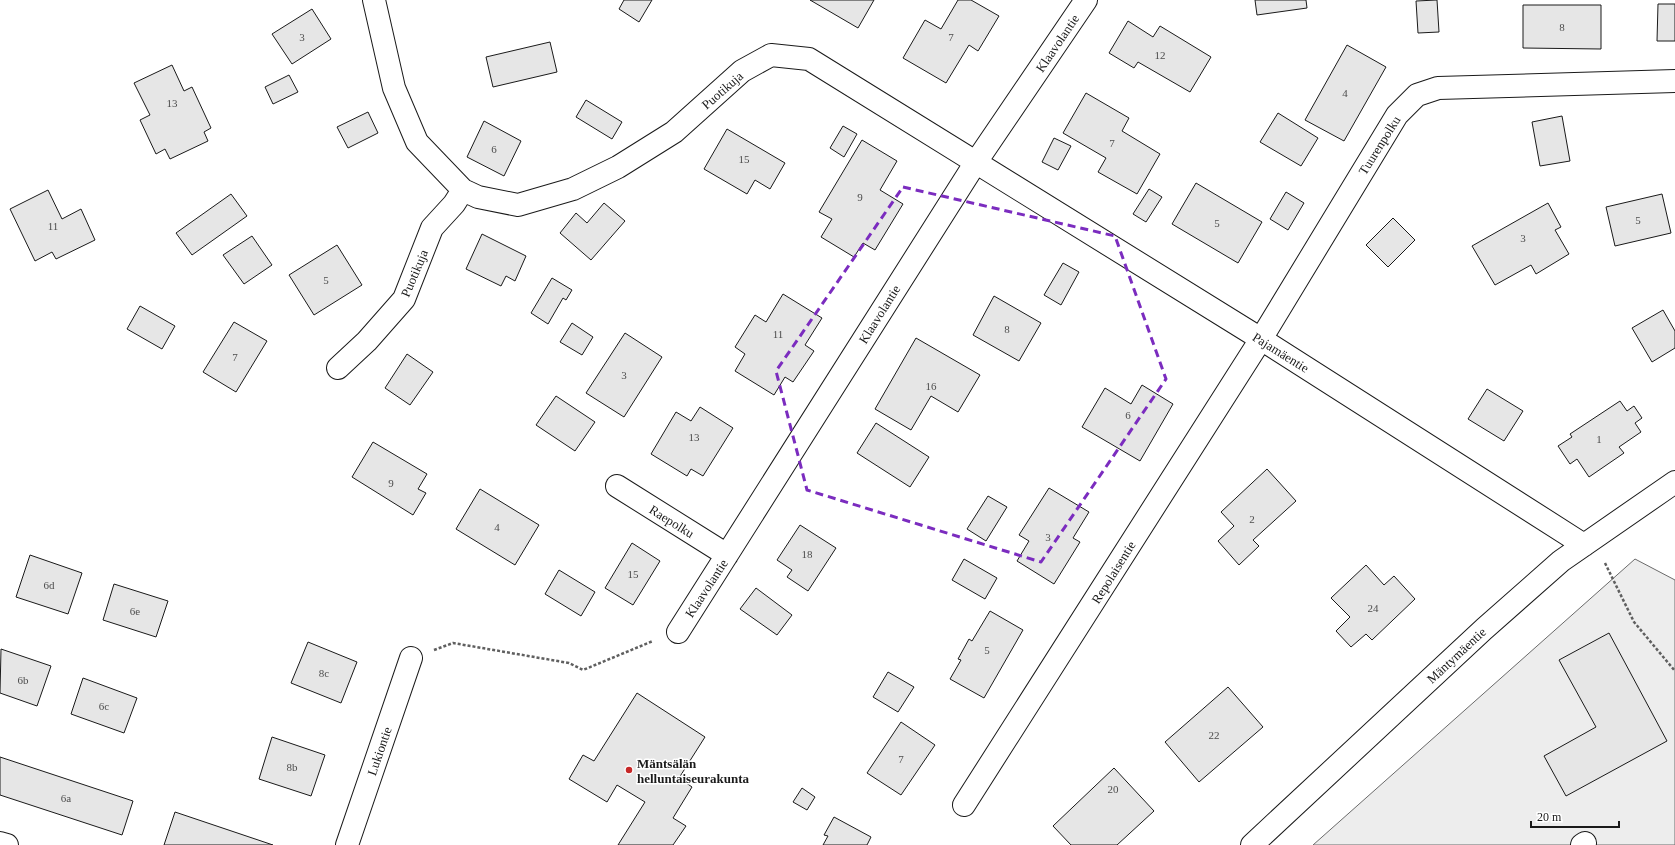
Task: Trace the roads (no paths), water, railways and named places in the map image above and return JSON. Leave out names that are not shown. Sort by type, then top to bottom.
[{"type":"street","name":"Puotikuja","points":[[374,0],[394,88],[417,142],[463,190],[478,197],[518,205],[573,189],[618,167],[674,132],[742,71],[771,55],[809,59],[976,162]]},
{"type":"street","name":"Klaavolantie","points":[[678,632],[976,162],[1086,0]]},
{"type":"street","name":"Tuurenpolku","points":[[1261,339],[1397,115],[1417,95],[1438,88],[1675,81]]},
{"type":"street","name":"Pajamäentie","points":[[976,162],[1261,339],[1584,545]]},
{"type":"street","name":"Puotikuja","points":[[338,368],[367,341],[404,299],[432,228],[454,204],[463,190]]},
{"type":"street","name":"Repolaisentie","points":[[964,806],[1261,339]]},
{"type":"street","name":"Mäntymäentie","points":[[1252,845],[1484,629],[1561,561],[1675,482]]},
{"type":"street","name":"Raepolku","points":[[617,486],[727,555]]},
{"type":"street","name":"Lukiontie","points":[[347,845],[411,658]]},
{"type":"street","points":[[0,843],[7,845]]},
{"type":"place","name":"Mäntsälän helluntaiseurakunta","points":[[629,770]]}]
